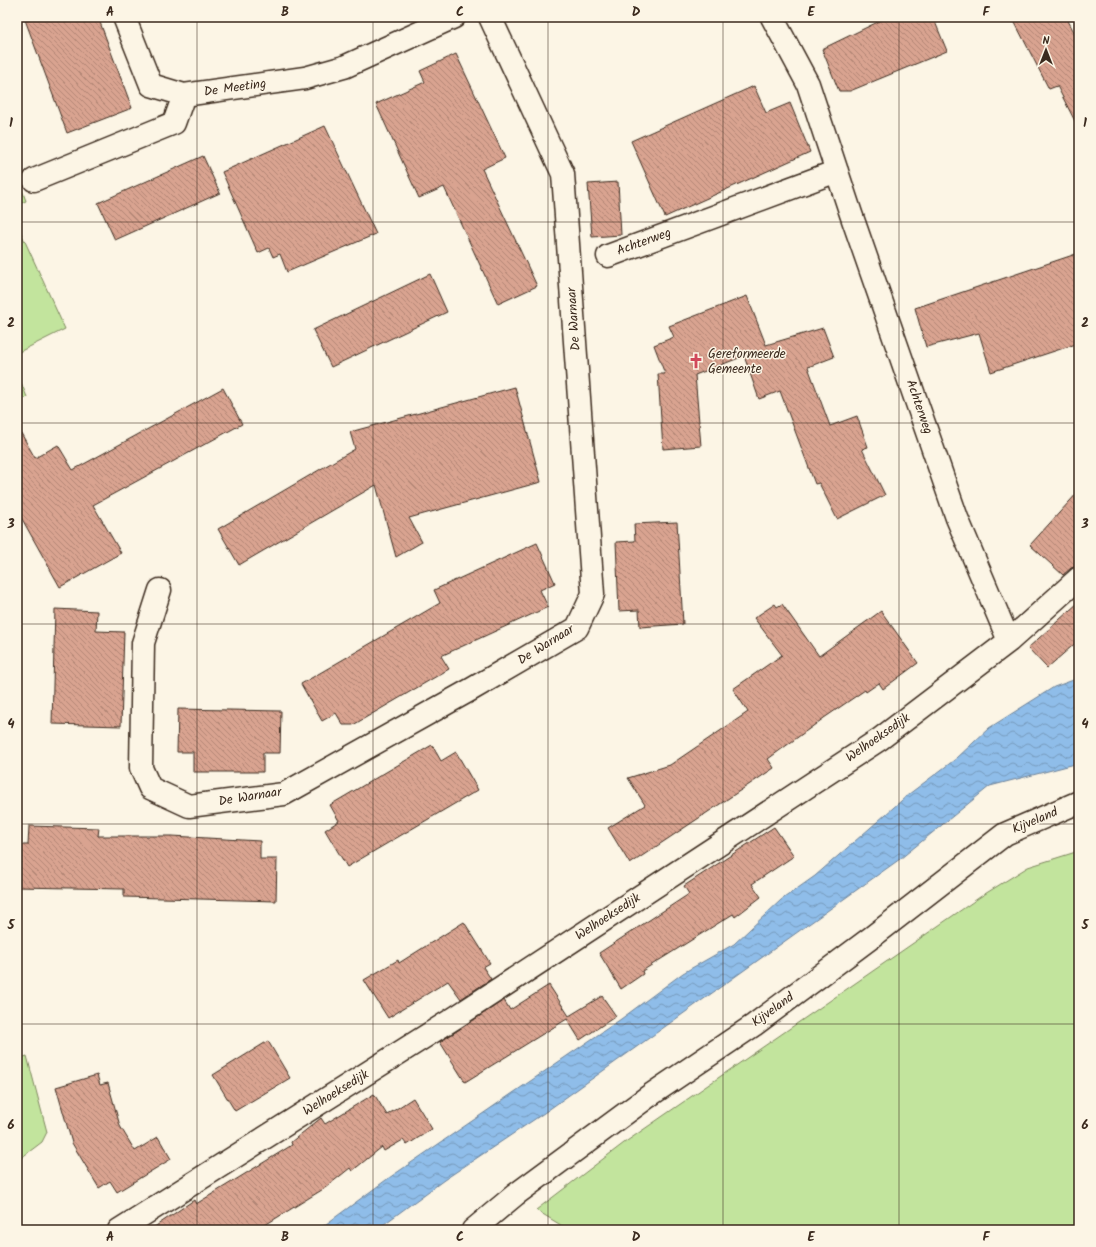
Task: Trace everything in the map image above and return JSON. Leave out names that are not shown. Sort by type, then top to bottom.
[{"type":"street","points":[[34,180],[174,123],[184,95],[151,85],[124,17]]},
{"type":"street","name":"De Meeting","points":[[184,95],[305,78],[337,68],[454,17]]},
{"type":"street","name":"De Warnaar","points":[[160,590],[143,643],[141,768],[150,788],[189,806],[284,794],[472,689],[577,628],[593,594],[563,174],[490,17]]},
{"type":"street","name":"Achterweg","points":[[772,17],[808,84],[957,518],[1009,641]]},
{"type":"street","name":"Achterweg","points":[[608,256],[837,171]]},
{"type":"street","name":"Welhoeksedijk","points":[[119,1230],[456,1017],[880,739],[1009,641],[1079,578]]},
{"type":"street","name":"Kijveland","points":[[473,1230],[515,1195],[649,1096],[754,1025],[872,937],[1005,834],[1079,802]]},
{"type":"green space","points":[[17,176],[26,201],[17,205]]},
{"type":"green space","points":[[17,224],[65,329],[17,353]]},
{"type":"green space","points":[[17,373],[27,397],[17,402]]},
{"type":"green space","points":[[1079,851],[1079,1230],[569,1230],[536,1210],[624,1143],[980,897],[1028,867]]},
{"type":"green space","points":[[27,1056],[47,1132],[42,1142],[17,1161],[17,1059]]},
{"type":"water","points":[[1079,678],[1079,763],[990,786],[900,859],[544,1113],[444,1180],[376,1230],[318,1230],[386,1180],[621,1019],[683,973],[734,944],[781,900],[815,876],[909,794],[957,758],[989,728],[1054,687]]},
{"type":"building","points":[[24,17],[98,17],[132,108],[67,133]]},
{"type":"building","points":[[888,17],[933,17],[947,51],[850,91],[839,91],[822,49]]},
{"type":"building","points":[[1012,17],[1066,17],[1079,41],[1079,129],[1057,86],[1049,89]]},
{"type":"building","points":[[456,54],[505,158],[482,169],[537,286],[498,304],[444,187],[419,198],[376,104],[425,82],[420,71]]},
{"type":"building","points":[[754,86],[766,113],[790,103],[810,152],[665,217],[631,141]]},
{"type":"building","points":[[325,126],[376,234],[287,272],[280,254],[273,257],[269,248],[258,253],[222,172]]},
{"type":"building","points":[[203,156],[220,193],[115,240],[98,203]]},
{"type":"building","points":[[618,182],[621,235],[592,237],[588,184]]},
{"type":"building","points":[[1079,253],[1079,343],[991,372],[979,333],[926,347],[915,308]]},
{"type":"building","points":[[430,274],[447,312],[331,367],[313,330]]},
{"type":"building","points":[[747,296],[766,345],[823,328],[834,357],[808,367],[830,426],[857,416],[868,447],[862,449],[885,495],[837,519],[819,483],[815,484],[780,391],[759,399],[744,356],[695,375],[701,446],[663,449],[658,374],[665,374],[654,345],[674,337],[669,326]]},
{"type":"building","points":[[515,387],[541,482],[409,518],[422,542],[396,557],[376,485],[239,565],[218,529],[355,449],[350,432]]},
{"type":"building","points":[[223,388],[242,424],[93,505],[121,553],[60,587],[17,510],[17,426],[35,458],[58,445],[73,470]]},
{"type":"building","points":[[1079,491],[1079,566],[1071,568],[1063,575],[1030,545]]},
{"type":"building","points":[[677,522],[683,624],[640,627],[639,610],[619,611],[616,542],[635,541],[634,524]]},
{"type":"building","points":[[537,543],[555,583],[540,590],[548,607],[441,656],[449,669],[353,725],[343,725],[336,713],[322,721],[301,684],[440,603],[434,590]]},
{"type":"building","points":[[1079,602],[1079,640],[1047,668],[1028,648]]},
{"type":"building","points":[[775,604],[777,607],[782,604],[819,656],[881,611],[918,663],[883,689],[879,683],[866,692],[865,690],[824,718],[768,759],[774,768],[630,864],[608,828],[645,805],[628,778],[670,765],[748,712],[733,689],[782,655],[754,618]]},
{"type":"building","points":[[55,609],[97,611],[96,631],[124,632],[121,726],[52,724]]},
{"type":"building","points":[[178,709],[281,711],[280,753],[263,753],[263,772],[193,772],[193,752],[177,752]]},
{"type":"building","points":[[432,745],[441,761],[456,752],[478,790],[347,867],[325,830],[339,821],[330,805]]},
{"type":"building","points":[[29,826],[99,828],[98,836],[172,836],[260,841],[260,859],[277,859],[276,901],[124,897],[124,889],[17,887],[17,845],[28,845]]},
{"type":"building","points":[[774,827],[794,856],[752,884],[761,897],[735,917],[733,914],[642,971],[643,974],[621,989],[599,953],[689,894],[684,886]]},
{"type":"building","points":[[464,922],[490,963],[483,967],[491,979],[461,999],[448,981],[388,1018],[364,980],[398,960],[399,963]]},
{"type":"building","points":[[549,985],[569,1016],[602,996],[616,1016],[580,1040],[567,1019],[465,1082],[440,1042],[504,1000],[510,1010]]},
{"type":"building","points":[[268,1041],[290,1078],[235,1111],[213,1075]]},
{"type":"building","points":[[97,1075],[100,1085],[108,1083],[120,1126],[135,1151],[158,1137],[171,1159],[117,1192],[110,1181],[99,1188],[72,1143],[56,1087]]},
{"type":"building","points":[[374,1094],[387,1115],[413,1098],[432,1129],[407,1145],[403,1140],[384,1151],[382,1147],[352,1171],[350,1168],[325,1188],[257,1230],[150,1230],[194,1200],[196,1204],[292,1145],[291,1142],[321,1118],[325,1124]]},
{"type":"place","name":"Gereformeerde Gemeente","points":[[696,361]]}]
